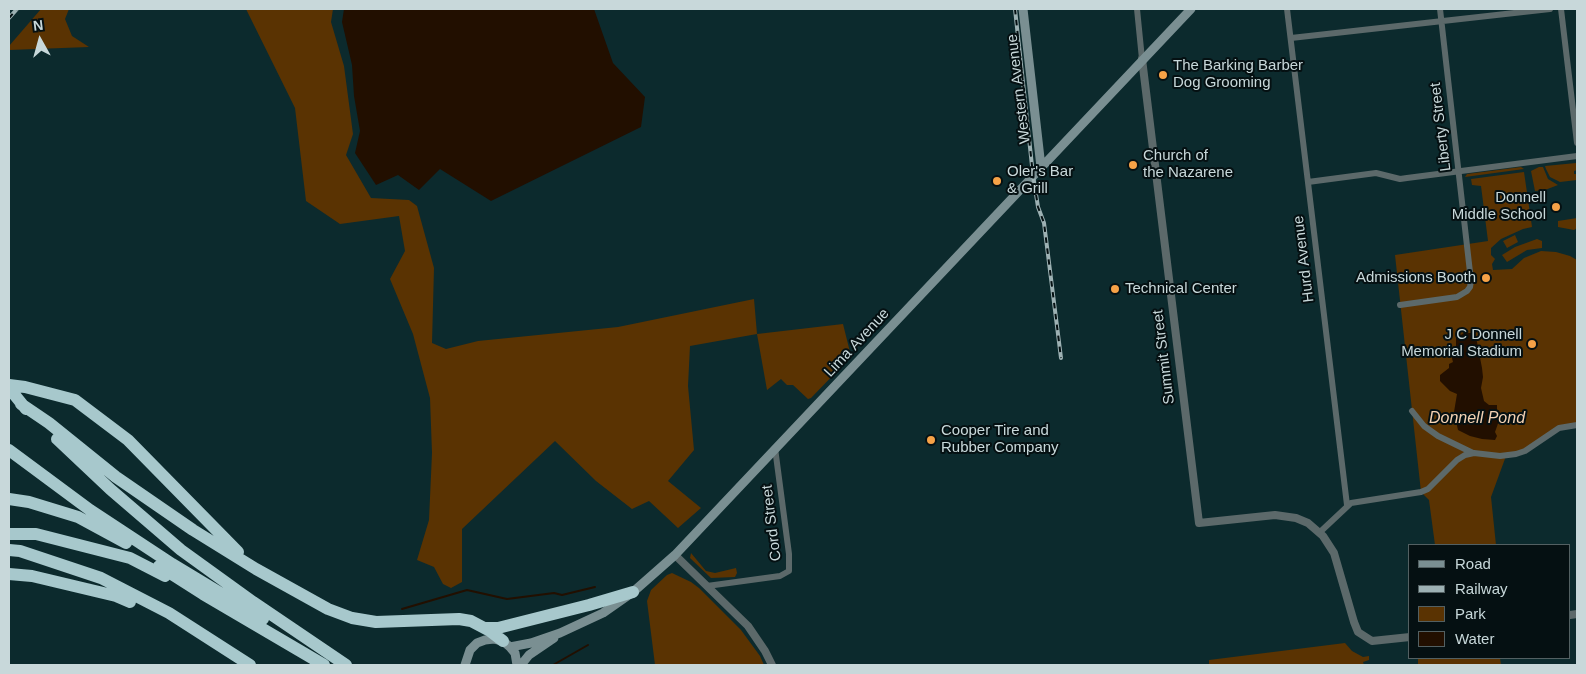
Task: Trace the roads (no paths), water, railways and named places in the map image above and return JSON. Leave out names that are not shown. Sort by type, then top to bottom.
[{"type":"highway","points":[[256,569],[128,440],[75,400],[25,386],[9,387],[20,404],[110,489],[181,550],[326,660]]},
{"type":"highway","points":[[20,404],[49,423],[116,477],[194,530],[256,569],[328,609],[352,618],[376,622],[459,619],[471,621],[486,628],[506,644]]},
{"type":"highway","points":[[9,450],[90,510],[172,564],[308,645],[326,660]]},
{"type":"highway","points":[[9,499],[29,502],[78,517],[117,537],[203,594]]},
{"type":"highway","points":[[9,534],[36,534],[130,558],[203,594],[326,660],[346,665]]},
{"type":"highway","points":[[9,550],[20,551],[101,578],[169,613],[250,665]]},
{"type":"highway","points":[[9,574],[32,576],[116,596],[198,632]]},
{"type":"highway","points":[[486,628],[498,628],[632,592]]},
{"type":"main road","name":"Western Avenue","points":[[1023,9],[1041,167]]},
{"type":"main road","name":"Lima Avenue","points":[[465,665],[470,650],[476,643],[494,639],[506,644],[531,643],[560,633],[603,613],[632,592],[675,555],[1191,9]]},
{"type":"main road","points":[[506,644],[515,653],[519,665],[529,655],[560,633]]},
{"type":"street","name":"Summit Street","points":[[1137,9],[1199,524],[1265,516],[1286,516],[1308,523],[1320,532]]},
{"type":"street","name":"Hurd Avenue","points":[[1288,9],[1347,505]]},
{"type":"street","name":"Liberty Street","points":[[1400,305],[1457,297],[1470,287],[1471,271],[1440,9]]},
{"type":"street","points":[[1291,38],[1550,9]]},
{"type":"street","points":[[1561,9],[1577,143]]},
{"type":"street","points":[[1308,182],[1371,173],[1400,179],[1577,156]]},
{"type":"street","points":[[1412,412],[1424,426],[1438,436],[1474,453],[1500,456],[1525,451],[1560,428],[1577,425]]},
{"type":"street","name":"Cord Street","points":[[707,586],[780,576],[789,571],[789,554],[775,448]]},
{"type":"street","points":[[1408,637],[1378,641],[1364,637],[1358,632],[1334,553],[1320,532],[1347,505],[1354,502],[1424,492],[1433,486],[1460,457],[1474,453]]},
{"type":"street","points":[[675,555],[748,626],[772,665]]},
{"type":"water","points":[[344,9],[594,9],[613,63],[645,97],[641,127],[491,201],[440,169],[419,190],[398,175],[376,185],[355,153],[360,131],[354,96],[352,65],[342,22]]},
{"type":"water","name":"Donnell Pond","points":[[1464,333],[1474,333],[1477,342],[1482,368],[1481,388],[1484,401],[1489,405],[1497,405],[1497,416],[1500,418],[1495,432],[1497,436],[1495,440],[1470,436],[1458,430],[1454,412],[1457,394],[1450,391],[1440,381],[1440,375],[1453,362],[1456,338]]},
{"type":"waterway","points":[[1449,350],[1453,356]]},
{"type":"waterway","points":[[402,609],[467,590],[507,599],[554,593],[562,595],[595,587]]},
{"type":"waterway","points":[[553,665],[588,645]]},
{"type":"railway","points":[[9,18],[17,9]]},
{"type":"railway","points":[[1015,9],[1033,175],[1038,207],[1044,223],[1061,358]]},
{"type":"place","name":"The Barking Barber Dog Grooming","points":[[1163,75]]},
{"type":"place","name":"Church of the Nazarene","points":[[1133,165]]},
{"type":"place","name":"Oler's Bar & Grill","points":[[997,181]]},
{"type":"place","name":"Donnell Middle School","points":[[1556,207]]},
{"type":"place","name":"Admissions Booth","points":[[1486,278]]},
{"type":"place","name":"Technical Center","points":[[1115,289]]},
{"type":"place","name":"J C Donnell Memorial Stadium","points":[[1532,344]]},
{"type":"place","name":"Cooper Tire and Rubber Company","points":[[931,440]]}]
